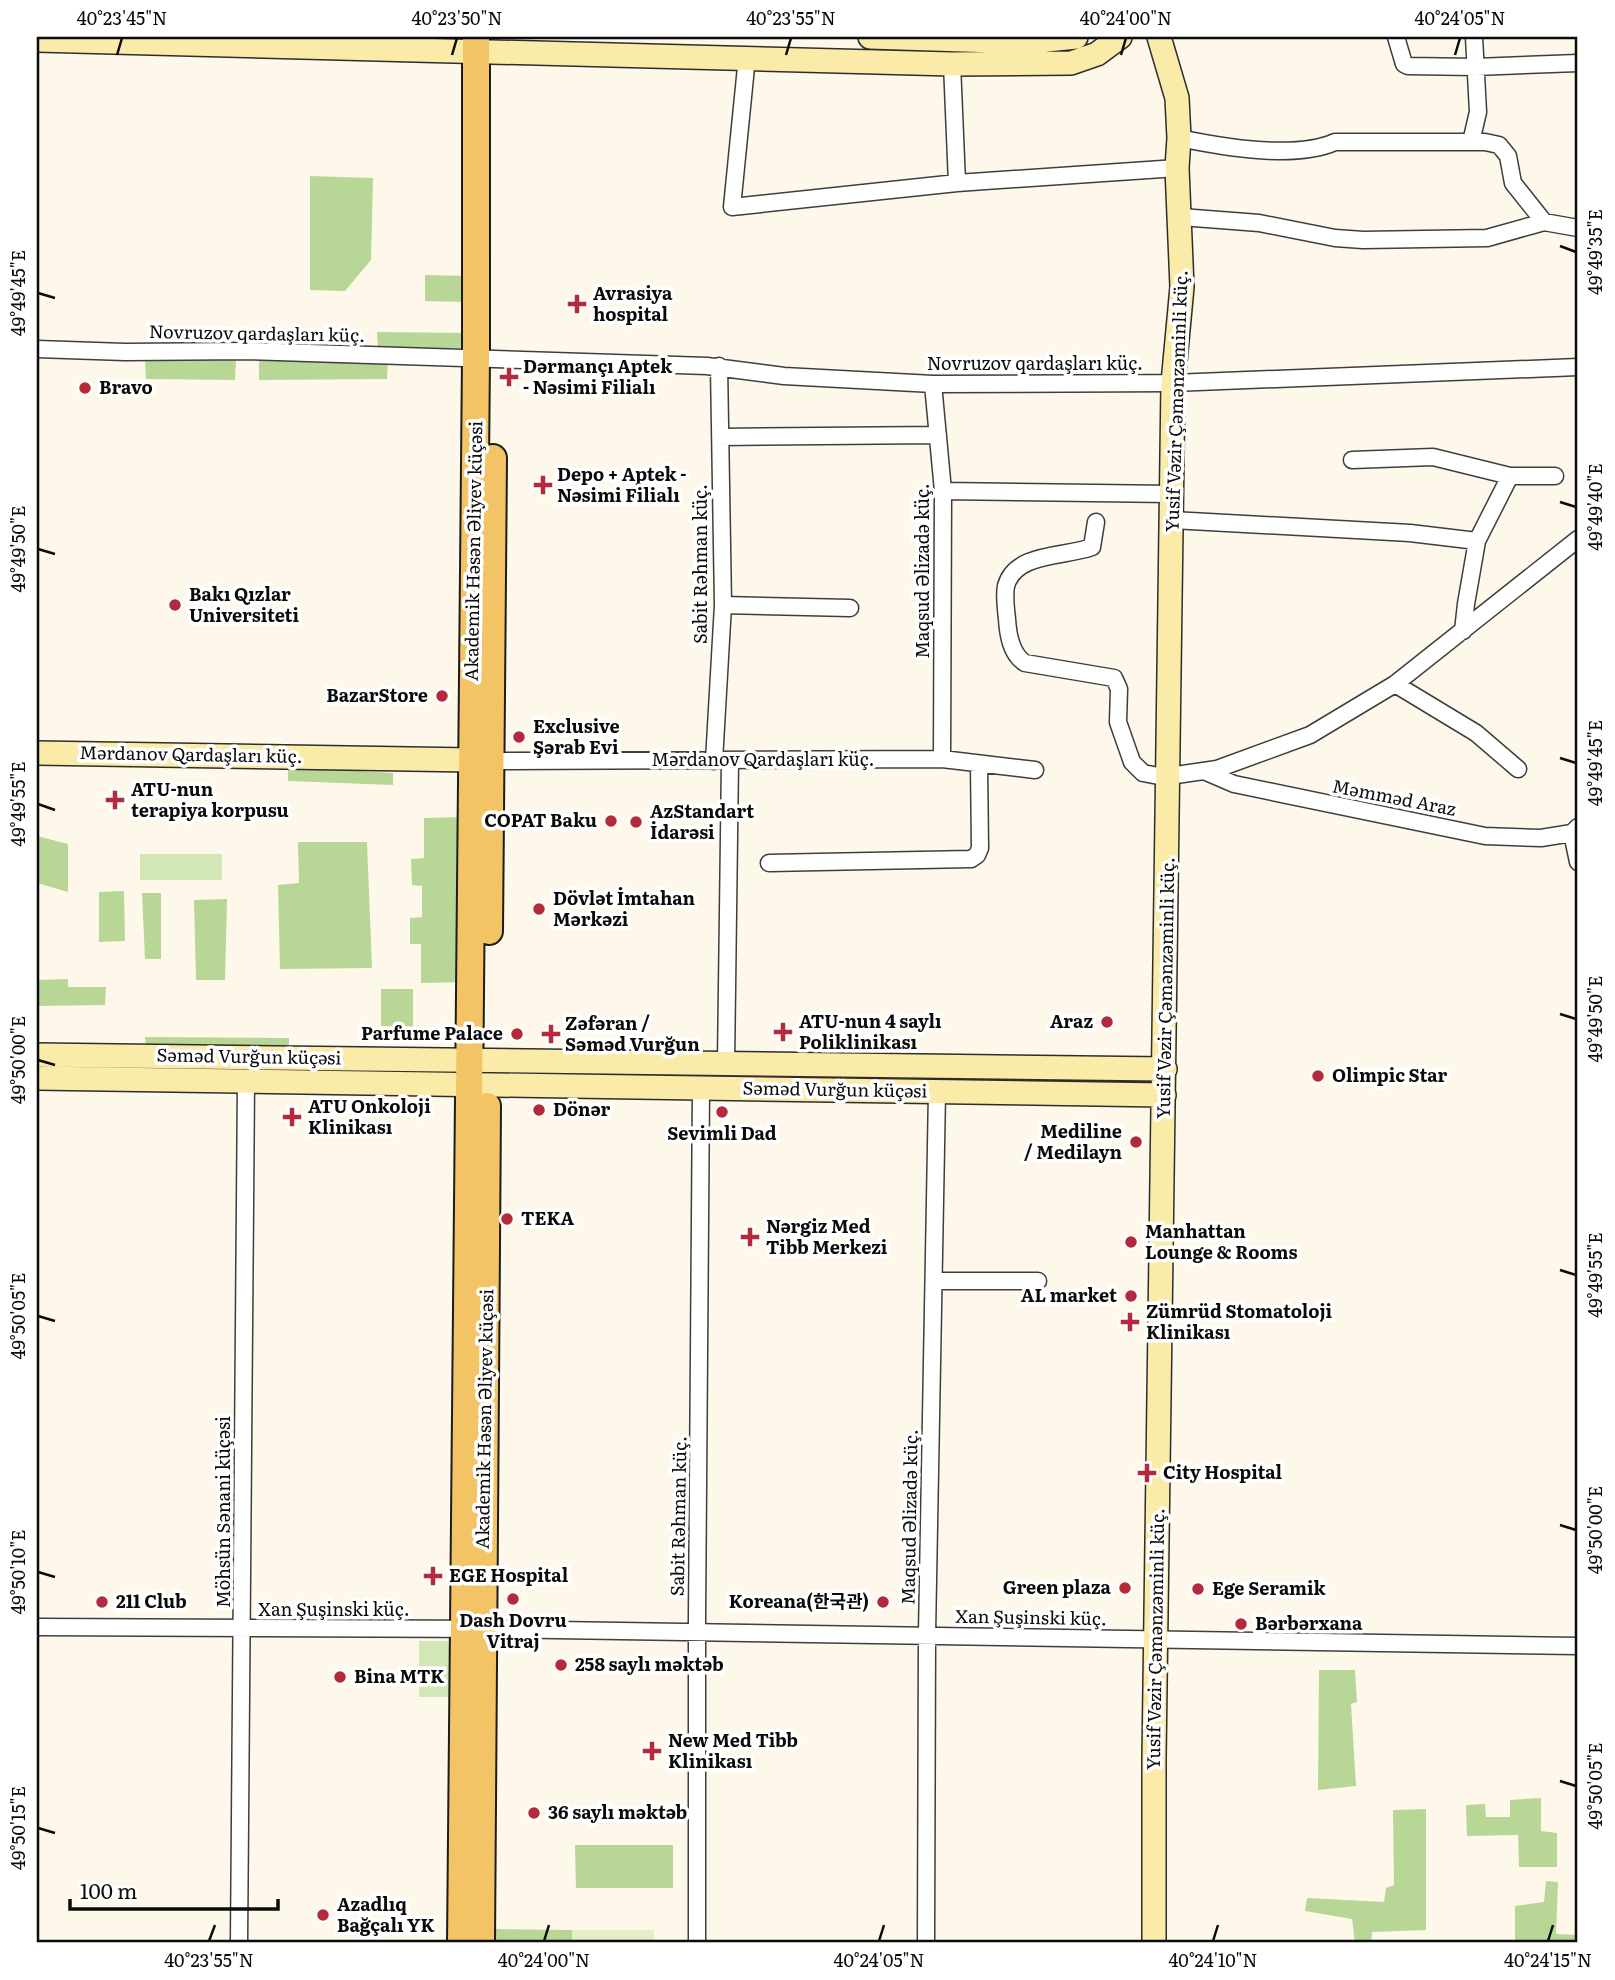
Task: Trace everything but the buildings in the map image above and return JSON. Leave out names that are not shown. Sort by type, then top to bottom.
[{"type":"main road","points":[[866,61],[869,37],[1027,42],[1076,37]]},
{"type":"main road","points":[[37,40],[952,64],[1071,62],[1097,54],[1120,37]]},
{"type":"main road","name":"Yusif Vəzir Çəmənzəminli küç.","points":[[1154,1943],[1171,494],[1173,383],[1182,287],[1177,98],[1159,37]]},
{"type":"main road","name":"Akademik Həsən Əliyev küçəsi","points":[[461,1943],[472,1629],[486,1368],[480,1072],[486,51]]},
{"type":"main road","name":"Mərdanov Qardaşları küç.","points":[[37,752],[481,761]]},
{"type":"main road","name":"Səməd Vurğun küçəsi","points":[[37,1055],[320,1058],[701,1088],[1164,1095]]},
{"type":"main road","points":[[320,1058],[320,1083]]},
{"type":"main road","name":"Səməd Vurğun küçəsi","points":[[37,1078],[320,1083],[480,1072],[726,1063],[1164,1069]]},
{"type":"main road","name":"Akademik Həsən Əliyev küçəsi","points":[[472,1629],[481,1943]]},
{"type":"street","points":[[1396,37],[1404,64],[1408,66],[1476,67],[1578,63]]},
{"type":"street","points":[[1471,142],[1478,112],[1474,37]]},
{"type":"street","points":[[747,57],[732,207],[957,183],[1177,168]]},
{"type":"street","points":[[952,64],[957,183]]},
{"type":"street","points":[[1179,138],[1238,150],[1318,149],[1335,142],[1471,142],[1499,145],[1508,156],[1513,183],[1544,222]]},
{"type":"street","points":[[1181,217],[1259,223],[1335,238],[1363,240],[1487,238],[1544,222],[1578,228]]},
{"type":"street","name":"Novruzov qardaşları küç.","points":[[37,349],[125,352],[248,351],[719,366],[784,376],[933,384],[1173,383],[1578,367]]},
{"type":"street","name":"Sabit Rəhman küç.","points":[[719,366],[726,1063]]},
{"type":"street","name":"Maqsud Əlizadə küç.","points":[[933,384],[943,491],[942,759]]},
{"type":"street","points":[[720,437],[938,435]]},
{"type":"street","points":[[1352,460],[1433,457],[1510,477],[1555,476]]},
{"type":"street","points":[[1463,631],[1465,604],[1477,541],[1510,477]]},
{"type":"street","points":[[943,491],[1171,494]]},
{"type":"street","points":[[1172,520],[1410,533],[1477,541]]},
{"type":"street","points":[[1096,522],[1092,547],[1032,561],[1011,576],[1006,587],[1008,634],[1015,654],[1025,663],[1114,678],[1119,689],[1118,722],[1132,762],[1143,773],[1169,777],[1217,769],[1310,735],[1395,684],[1578,539]]},
{"type":"street","points":[[723,605],[850,608]]},
{"type":"street","points":[[1395,684],[1476,733],[1518,769]]},
{"type":"street","name":"Mərdanov Qardaşları küç.","points":[[481,761],[942,759],[1035,770]]},
{"type":"street","points":[[769,863],[971,859],[977,855],[980,848],[979,764]]},
{"type":"street","name":"Məmməd Araz","points":[[1204,771],[1234,784],[1485,836],[1541,838],[1575,830]]},
{"type":"street","points":[[1575,830],[1578,862]]},
{"type":"street","name":"Möhsün Sənani küçəsi","points":[[239,1943],[246,1082]]},
{"type":"street","name":"Sabit Rəhman küç.","points":[[697,1943],[701,1088]]},
{"type":"street","name":"Maqsud Əlizadə küç.","points":[[926,1943],[927,1634],[937,1092]]},
{"type":"street","points":[[934,1280],[1038,1281]]},
{"type":"street","name":"Xan Şuşinski küç.","points":[[37,1627],[927,1634],[1578,1646]]},
{"type":"green space","points":[[310,176],[373,178],[371,260],[345,291],[310,290]]},
{"type":"green space","points":[[425,275],[471,276],[471,348],[378,348],[377,332],[466,333],[466,302],[425,301]]},
{"type":"green space","points":[[236,359],[235,380],[146,379],[145,360]]},
{"type":"green space","points":[[259,359],[388,361],[387,379],[259,380]]},
{"type":"green space","points":[[288,767],[393,773],[393,785],[288,781]]},
{"type":"green space","points":[[464,817],[463,982],[421,983],[421,944],[410,944],[410,918],[422,917],[422,886],[412,885],[411,859],[424,858],[424,818]]},
{"type":"green space","points":[[37,836],[68,844],[68,892],[37,883]]},
{"type":"green space","points":[[298,842],[367,842],[372,968],[280,969],[278,885],[299,883]]},
{"type":"green space","points":[[140,854],[222,854],[222,880],[140,880]]},
{"type":"green space","points":[[124,891],[125,941],[99,942],[99,892]]},
{"type":"green space","points":[[142,893],[161,893],[161,959],[145,959]]},
{"type":"green space","points":[[227,899],[225,980],[196,980],[194,900]]},
{"type":"green space","points":[[68,979],[68,987],[106,987],[105,1005],[37,1006],[37,980]]},
{"type":"green space","points":[[381,989],[413,989],[413,1027],[381,1026]]},
{"type":"green space","points":[[145,1037],[289,1038],[289,1049],[146,1049]]},
{"type":"green space","points":[[419,1641],[451,1641],[451,1697],[419,1697]]},
{"type":"green space","points":[[1319,1670],[1355,1670],[1357,1702],[1351,1704],[1356,1786],[1318,1790]]},
{"type":"green space","points":[[1541,1798],[1541,1831],[1557,1833],[1557,1867],[1519,1867],[1518,1835],[1467,1836],[1466,1805],[1485,1804],[1486,1817],[1510,1817],[1510,1800]]},
{"type":"green space","points":[[1426,1809],[1426,1930],[1372,1932],[1371,1943],[1355,1943],[1352,1919],[1305,1911],[1307,1898],[1384,1902],[1386,1888],[1394,1885],[1393,1810]]},
{"type":"green space","points":[[575,1845],[673,1845],[673,1888],[576,1888]]},
{"type":"green space","points":[[1546,1881],[1558,1882],[1556,1934],[1578,1935],[1578,1943],[1515,1943],[1515,1906],[1544,1902]]},
{"type":"green space","points":[[494,1929],[572,1930],[572,1943],[494,1943]]},
{"type":"green space","points":[[572,1930],[654,1930],[654,1943],[572,1943]]},
{"type":"place","name":"Avrasiya hospital","points":[[577,304]]},
{"type":"place","name":"Dərmançı Aptek - Nəsimi Filialı","points":[[509,377]]},
{"type":"place","name":"Bravo","points":[[85,388]]},
{"type":"place","name":"Depo + Aptek - Nəsimi Filialı","points":[[543,485]]},
{"type":"place","name":"Bakı Qızlar Universiteti","points":[[175,605]]},
{"type":"place","name":"BazarStore","points":[[442,696]]},
{"type":"place","name":"Exclusive Şərab Evi","points":[[519,737]]},
{"type":"place","name":"ATU-nun terapiya korpusu","points":[[115,800]]},
{"type":"place","name":"COPAT Baku","points":[[611,821]]},
{"type":"place","name":"AzStandart İdarəsi","points":[[636,822]]},
{"type":"place","name":"Dövlət İmtahan Mərkəzi","points":[[539,909]]},
{"type":"place","name":"Araz","points":[[1107,1022]]},
{"type":"place","name":"ATU-nun 4 saylı Poliklinikası","points":[[783,1032]]},
{"type":"place","name":"Parfume Palace","points":[[517,1034]]},
{"type":"place","name":"Zəfəran / Səməd Vurğun","points":[[551,1034]]},
{"type":"place","name":"Olimpic Star","points":[[1318,1076]]},
{"type":"place","name":"Dönər","points":[[539,1110]]},
{"type":"place","name":"Sevimli Dad","points":[[722,1112]]},
{"type":"place","name":"ATU Onkoloji Klinikası","points":[[292,1117]]},
{"type":"place","name":"Mediline / Medilayn","points":[[1136,1142]]},
{"type":"place","name":"TEKA","points":[[507,1219]]},
{"type":"place","name":"Nərgiz Med Tibb Merkezi","points":[[750,1237]]},
{"type":"place","name":"Manhattan Lounge & Rooms","points":[[1131,1242]]},
{"type":"place","name":"AL market","points":[[1131,1296]]},
{"type":"place","name":"Zümrüd Stomatoloji Klinikası","points":[[1130,1322]]},
{"type":"place","name":"City Hospital","points":[[1147,1473]]},
{"type":"place","name":"EGE Hospital","points":[[433,1576]]},
{"type":"place","name":"Green plaza","points":[[1125,1588]]},
{"type":"place","name":"Ege Seramik","points":[[1198,1589]]},
{"type":"place","name":"Dash Dovru Vitraj","points":[[513,1599]]},
{"type":"place","name":"211 Club","points":[[102,1602]]},
{"type":"place","name":"Koreana(한국관)","points":[[883,1602]]},
{"type":"place","name":"Bərbərxana","points":[[1241,1624]]},
{"type":"place","name":"258 saylı məktəb","points":[[561,1665]]},
{"type":"place","name":"Bina MTK","points":[[340,1677]]},
{"type":"place","name":"New Med Tibb Klinikası","points":[[652,1751]]},
{"type":"place","name":"36 saylı məktəb","points":[[534,1813]]},
{"type":"place","name":"Azadlıq Bağçalı YK","points":[[323,1915]]}]
